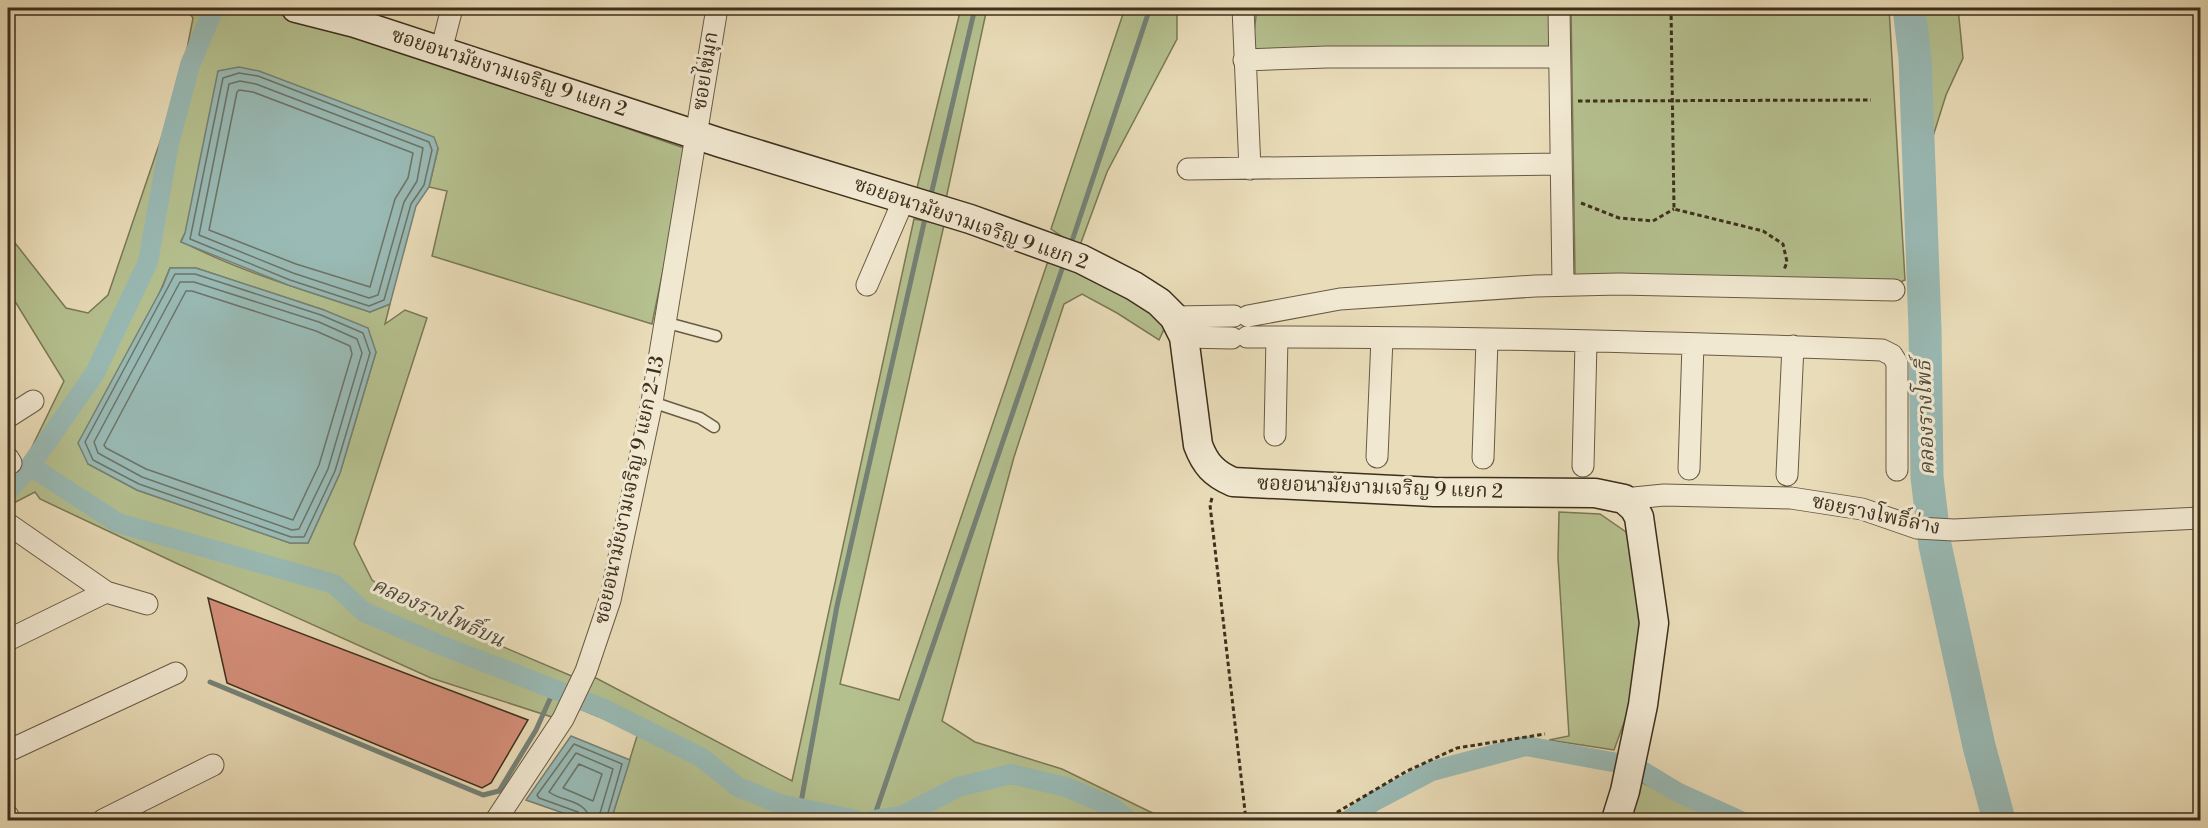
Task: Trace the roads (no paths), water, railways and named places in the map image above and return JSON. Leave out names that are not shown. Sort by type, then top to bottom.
[{"type":"street","name":"ซอยอนามัยงามเจริญ 9 แยก 2","points":[[296,8],[357,15],[441,51],[696,135],[923,205],[1081,259],[1134,286],[1159,302],[1179,327],[1198,445],[1204,461],[1218,476],[1233,482],[1434,492],[1594,494],[1624,499]]},
{"type":"street","points":[[441,51],[452,8]]},
{"type":"street","name":"ซอยไข่มุก","points":[[696,135],[717,8]]},
{"type":"street","points":[[1243,8],[1250,169]]},
{"type":"street","points":[[1559,8],[1563,285]]},
{"type":"street","points":[[1244,60],[1339,57],[1559,57]]},
{"type":"street","name":"ซอยอนามัยงามเจริญ 9 แยก 2-13","points":[[500,819],[563,719],[586,671],[610,600],[652,402],[696,135]]},
{"type":"street","points":[[1188,169],[1561,164]]},
{"type":"street","points":[[867,285],[923,205]]},
{"type":"street","points":[[1179,327],[1340,299],[1563,285],[1619,284],[1894,290]]},
{"type":"street","points":[[1248,315],[1275,435]]},
{"type":"street","points":[[1179,327],[1254,337],[1793,346],[1882,350],[1892,355],[1897,363],[1897,470]]},
{"type":"street","points":[[1377,457],[1382,338]]},
{"type":"street","points":[[1483,458],[1486,340]]},
{"type":"street","points":[[1583,466],[1586,342]]},
{"type":"street","points":[[1689,469],[1693,344]]},
{"type":"street","points":[[1787,475],[1793,346]]},
{"type":"street","points":[[8,417],[33,401]]},
{"type":"street","name":"ซอยรางโพธิ์ล่าง","points":[[1624,499],[1664,495],[1711,498],[1791,498],[1862,509],[1917,528],[1954,530],[2200,518]]},
{"type":"street","points":[[1616,820],[1625,791],[1643,705],[1654,623],[1639,517],[1634,508],[1624,499]]},
{"type":"street","points":[[8,524],[106,592],[147,604]]},
{"type":"street","points":[[8,639],[106,592]]},
{"type":"street","points":[[8,752],[176,673]]},
{"type":"street","points":[[103,820],[213,765]]},
{"type":"street","points":[[8,816],[9,820]]},
{"type":"lane","points":[[664,322],[716,336]]},
{"type":"lane","points":[[652,402],[700,418],[714,427]]},
{"type":"water","points":[[239,67],[259,71],[434,137],[438,148],[429,187],[416,206],[390,304],[370,312],[288,285],[181,242],[185,233],[218,71]]},
{"type":"water","points":[[170,268],[196,268],[324,310],[368,328],[376,352],[340,473],[308,543],[290,543],[137,490],[88,464],[78,443],[163,286]]},
{"type":"water","points":[[571,736],[630,760],[611,820],[583,820],[526,800]]},
{"type":"waterway","points":[[30,466],[95,373],[148,262],[169,144],[190,65],[214,8]]},
{"type":"waterway","points":[[930,199],[975,8]]},
{"type":"waterway","points":[[1073,238],[1150,8]]},
{"type":"waterway","name":"คลองรางโพธิ์","points":[[1909,8],[1915,58],[1925,329],[1927,477],[1935,545],[1979,746],[1999,820]]},
{"type":"waterway","points":[[800,808],[837,606],[926,214]]},
{"type":"waterway","points":[[873,820],[1062,269]]},
{"type":"waterway","name":"คลองรางโพธิ์บน","points":[[8,491],[30,466],[118,523],[334,584],[364,612],[438,644],[602,708],[702,758],[738,787],[780,804],[857,820]]},
{"type":"waterway","points":[[210,682],[483,795],[499,791],[536,730],[554,690]]},
{"type":"waterway","name":"คลองรางโพธิ์บน","points":[[1349,820],[1373,802],[1432,771],[1526,746],[1634,766],[1677,792],[1739,820]]},
{"type":"waterway","name":"คลองรางโพธิ์บน","points":[[874,820],[902,816],[958,787],[1011,774],[1066,787],[1114,808],[1128,820]]}]
